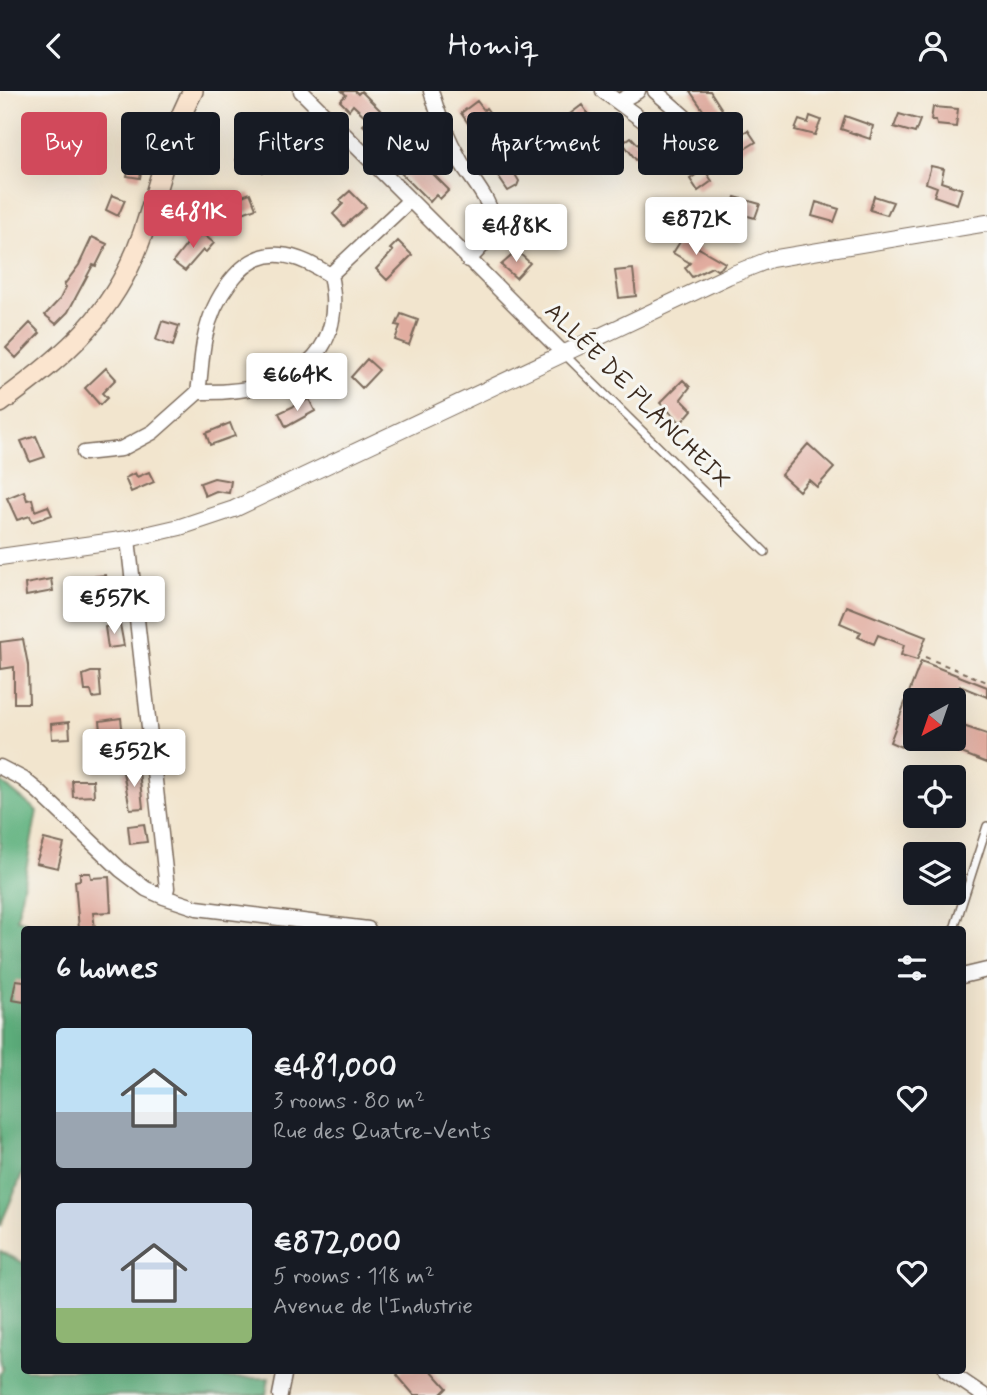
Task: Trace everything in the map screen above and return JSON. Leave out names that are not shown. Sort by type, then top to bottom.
[{"type":"main road","points":[[0,403],[41,373],[77,341],[93,325],[119,289],[132,264],[177,125],[193,91]]},
{"type":"street","name":"ALLÉE DE PLANCHEIX","points":[[300,91],[563,353]]},
{"type":"street","points":[[431,91],[439,119],[461,161],[484,196],[493,222],[487,241],[468,260]]},
{"type":"street","points":[[603,91],[675,144],[685,145],[694,134],[694,125],[655,91]]},
{"type":"street","points":[[618,102],[638,91]]},
{"type":"street","points":[[330,275],[409,201]]},
{"type":"street","points":[[0,557],[128,539],[180,527],[234,509],[728,276],[771,259],[987,223]]},
{"type":"street","points":[[84,453],[121,449],[153,432],[198,391],[205,337],[215,306],[237,273],[255,259],[279,254],[306,261],[330,275],[334,294],[334,320],[325,344],[311,360],[280,381],[245,390],[198,391]]},
{"type":"street","points":[[128,539],[167,888],[164,897]]},
{"type":"street","points":[[0,767],[23,779],[38,791],[121,870],[146,889],[197,908],[344,926]]},
{"type":"street","points":[[966,976],[987,969]]},
{"type":"street","points":[[279,1395],[284,1374]]},
{"type":"street","points":[[952,1374],[983,1395]]},
{"type":"lane","name":"ALLÉE DE PLANCHEIX","points":[[563,353],[765,552]]},
{"type":"lane","points":[[955,926],[987,826]]},
{"type":"path","points":[[925,657],[987,682]]},
{"type":"green space","points":[[0,781],[37,811],[17,919],[39,926],[21,926],[21,1177],[0,1226]]},
{"type":"green space","points":[[0,1251],[21,1262],[21,1374],[222,1374],[226,1378],[269,1378],[266,1395],[0,1395],[0,1374],[3,1369],[0,1363]]},
{"type":"building","points":[[342,91],[355,91],[358,94],[361,91],[382,112],[363,112],[363,114],[353,105],[349,110],[340,101],[346,95]]},
{"type":"building","points":[[690,91],[710,91],[723,111],[704,112]]},
{"type":"building","points":[[477,101],[489,112],[467,112],[467,122],[461,113]]},
{"type":"building","points":[[582,105],[587,112],[573,112]]},
{"type":"building","points":[[933,107],[958,109],[956,127],[937,125],[936,120],[931,120]]},
{"type":"building","points":[[899,114],[920,120],[915,133],[894,127]]},
{"type":"building","points":[[810,116],[821,120],[815,135],[795,130],[799,120],[808,123]]},
{"type":"building","points":[[845,116],[873,126],[870,139],[841,129]]},
{"type":"building","points":[[748,130],[756,142],[743,150],[743,133]]},
{"type":"building","points":[[631,137],[638,144],[638,159],[636,160],[624,142]]},
{"type":"building","points":[[931,166],[944,169],[941,182],[962,189],[957,204],[934,196],[937,187],[926,183]]},
{"type":"building","points":[[403,175],[434,175],[449,190],[440,199],[436,195],[430,202]]},
{"type":"building","points":[[497,175],[515,175],[519,181],[517,186],[508,191]]},
{"type":"building","points":[[696,175],[708,175],[712,181],[698,191],[690,179]]},
{"type":"building","points":[[350,191],[366,207],[344,226],[333,214],[343,204],[340,200]]},
{"type":"building","points":[[250,193],[256,208],[227,219],[220,200],[232,195],[234,199]]},
{"type":"building","points":[[112,195],[125,200],[118,216],[106,210]]},
{"type":"building","points":[[874,196],[893,202],[887,215],[870,210]]},
{"type":"building","points":[[735,197],[760,204],[755,218],[730,211]]},
{"type":"building","points":[[816,202],[839,209],[834,222],[812,216]]},
{"type":"building","points":[[198,230],[214,243],[206,252],[203,250],[185,271],[173,262]]},
{"type":"building","points":[[685,234],[694,239],[692,244],[725,263],[722,267],[717,270],[712,267],[692,277],[685,268],[690,263],[673,253]]},
{"type":"building","points":[[92,237],[107,244],[68,312],[56,324],[45,315],[60,299],[66,287],[64,285],[79,265]]},
{"type":"building","points":[[398,241],[412,255],[387,280],[376,269],[393,251],[390,249]]},
{"type":"building","points":[[517,251],[530,263],[516,278],[501,265]]},
{"type":"building","points":[[633,269],[636,296],[619,298],[615,271]]},
{"type":"building","points":[[401,314],[418,320],[409,345],[395,340],[400,326],[396,325]]},
{"type":"building","points":[[162,321],[179,326],[173,346],[156,340]]},
{"type":"building","points":[[30,323],[40,333],[16,358],[6,348]]},
{"type":"building","points":[[367,359],[379,370],[362,388],[351,377]]},
{"type":"building","points":[[106,368],[116,379],[102,393],[107,398],[100,405],[85,388]]},
{"type":"building","points":[[683,380],[690,387],[681,399],[692,410],[681,423],[660,403]]},
{"type":"building","points":[[309,399],[315,411],[286,427],[279,413]]},
{"type":"building","points":[[230,423],[235,436],[210,445],[206,433]]},
{"type":"building","points":[[36,436],[45,457],[30,462],[21,441]]},
{"type":"building","points":[[808,444],[834,468],[817,487],[809,480],[799,491],[781,475]]},
{"type":"building","points":[[149,472],[154,482],[131,492],[125,478],[135,473],[137,477]]},
{"type":"building","points":[[214,478],[231,481],[229,493],[216,491],[205,496],[200,483]]},
{"type":"building","points":[[24,491],[27,500],[32,499],[35,511],[48,506],[52,515],[32,522],[30,516],[17,520],[7,498]]},
{"type":"building","points":[[105,575],[108,594],[86,596],[83,578]]},
{"type":"building","points":[[51,579],[53,591],[26,596],[25,584]]},
{"type":"building","points":[[847,606],[926,637],[917,660],[901,655],[904,645],[878,635],[874,644],[858,637],[861,632],[840,623]]},
{"type":"building","points":[[120,624],[124,646],[108,648],[105,627]]},
{"type":"building","points":[[23,639],[28,665],[29,703],[14,703],[14,667],[1,669],[0,642]]},
{"type":"building","points":[[921,661],[987,687],[987,697],[960,686],[911,688]]},
{"type":"building","points":[[99,672],[101,697],[93,698],[91,691],[85,691],[83,675]]},
{"type":"building","points":[[903,708],[903,742],[901,747],[890,742]]},
{"type":"building","points":[[121,718],[123,737],[102,739],[100,721]]},
{"type":"building","points":[[69,722],[70,738],[52,739],[51,724]]},
{"type":"building","points":[[966,727],[987,734],[987,763],[956,751],[966,751]]},
{"type":"building","points":[[139,771],[143,808],[130,809],[123,772]]},
{"type":"building","points":[[72,780],[93,780],[94,796],[73,797]]},
{"type":"building","points":[[144,824],[147,842],[130,844],[128,826]]},
{"type":"building","points":[[44,839],[64,844],[58,868],[36,863]]},
{"type":"building","points":[[80,873],[90,873],[91,878],[109,877],[111,912],[93,913],[95,926],[79,926],[75,881],[80,880]]},
{"type":"building","points":[[16,980],[21,981],[21,1002],[12,1000]]},
{"type":"building","points":[[435,1374],[447,1388],[440,1395],[414,1395],[397,1375]]}]
